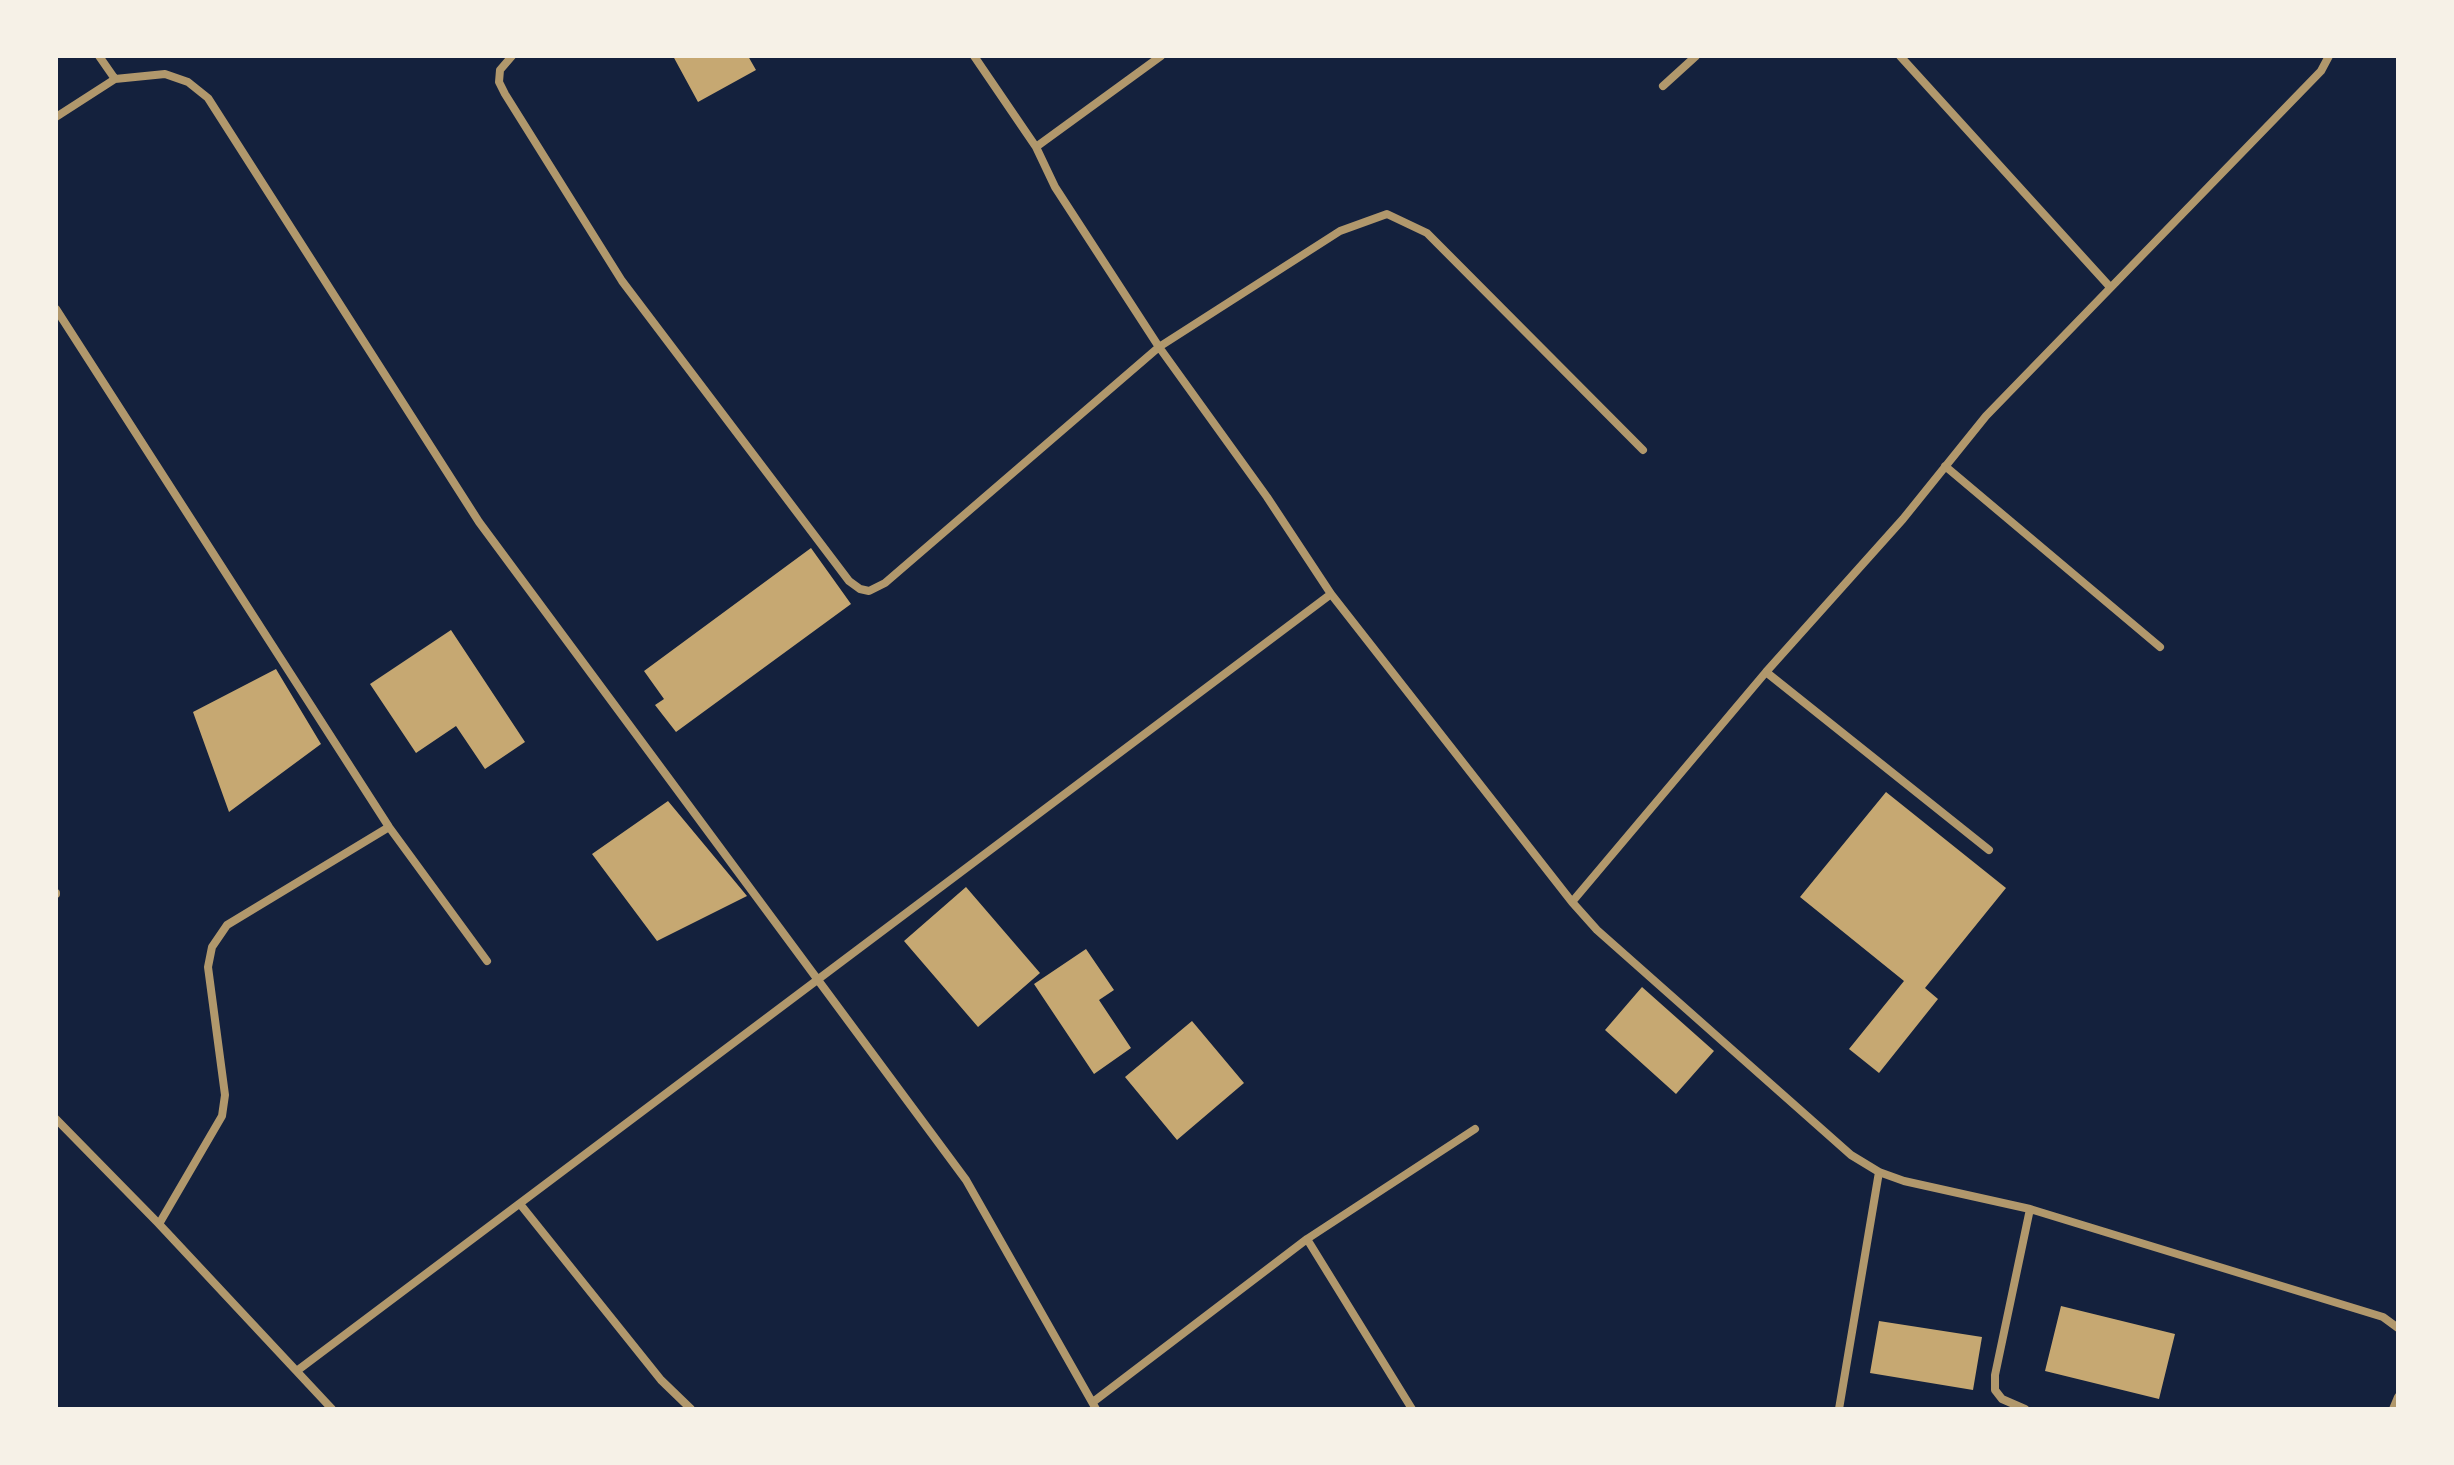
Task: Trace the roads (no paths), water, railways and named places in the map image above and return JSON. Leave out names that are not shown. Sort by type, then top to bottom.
[{"type":"street","points":[[99,56],[115,79]]},
{"type":"street","points":[[512,56],[500,70],[499,82],[622,281],[849,581],[860,589],[869,591],[885,583],[1159,347],[1340,231],[1387,214],[1427,233],[1643,450]]},
{"type":"street","points":[[974,56],[1036,147],[1055,187],[1159,347],[1267,497],[1331,594],[1597,930],[1851,1155],[1879,1172],[1904,1181],[2030,1209],[2383,1317],[2398,1328]]},
{"type":"street","points":[[1036,147],[1161,56]]},
{"type":"street","points":[[1663,86],[1696,56]]},
{"type":"street","points":[[1900,56],[2110,287]]},
{"type":"street","points":[[1572,902],[1766,672],[1903,519],[1986,416],[2321,71],[2329,56]]},
{"type":"street","points":[[56,117],[115,79],[165,74],[188,82],[208,98],[479,522],[966,1180],[1095,1406],[1307,1239],[1475,1129]]},
{"type":"street","points":[[56,309],[389,827],[487,961]]},
{"type":"street","points":[[1945,466],[2160,647]]},
{"type":"street","points":[[298,1370],[1331,594]]},
{"type":"street","points":[[1766,672],[1989,850]]},
{"type":"street","points":[[159,1224],[222,1116],[225,1095],[208,967],[212,947],[227,925],[389,827]]},
{"type":"street","points":[[56,1119],[332,1409]]},
{"type":"street","points":[[1839,1409],[1879,1172]]},
{"type":"street","points":[[520,1204],[661,1380],[691,1409]]},
{"type":"street","points":[[2025,1409],[2002,1399],[1995,1390],[1995,1375],[2030,1209]]},
{"type":"street","points":[[1307,1239],[1412,1409]]},
{"type":"street","points":[[2393,1409],[2398,1397]]}]
